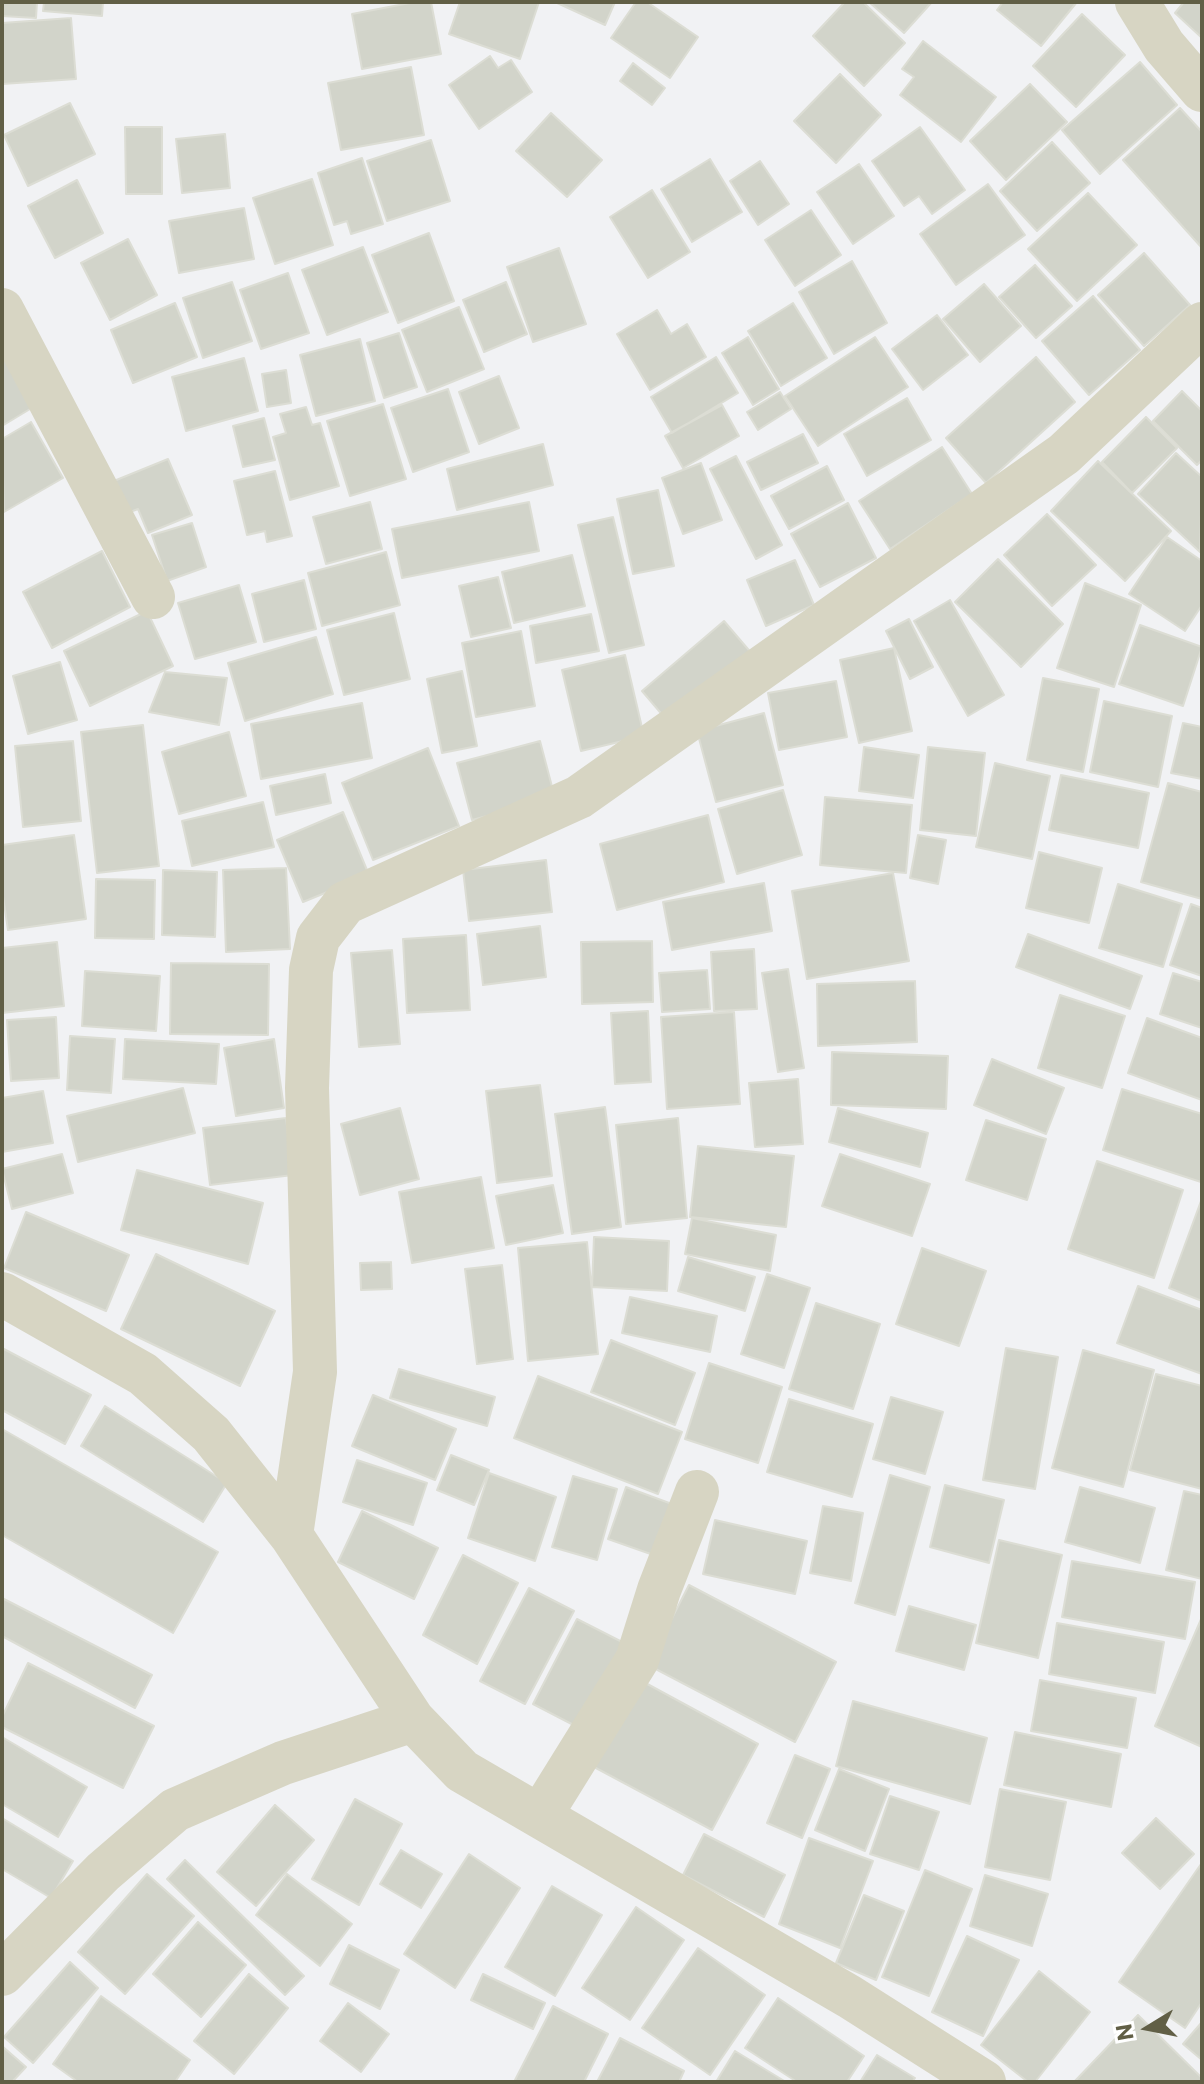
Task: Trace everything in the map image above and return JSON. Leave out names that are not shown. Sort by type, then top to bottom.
[{"type":"street","points":[[1137,2],[1164,46],[1202,90]]},
{"type":"street","points":[[2,310],[153,597]]},
{"type":"street","points":[[291,1535],[315,1372],[307,1088],[311,970],[318,938],[345,903],[579,797],[1064,454],[1202,324]]},
{"type":"street","points":[[2,1294],[143,1374],[211,1434],[291,1535],[413,1720],[462,1771],[850,1997],[984,2082]]},
{"type":"street","points":[[540,1816],[637,1660],[659,1590],[697,1492]]},
{"type":"street","points":[[2,1974],[103,1872],[175,1810],[283,1763],[413,1720]]},
{"type":"building","points":[[2,2],[37,2],[36,18],[2,16]]},
{"type":"building","points":[[44,2],[103,2],[102,16],[43,11]]},
{"type":"building","points":[[415,2],[431,2],[441,54],[362,69],[352,14]]},
{"type":"building","points":[[460,2],[539,2],[520,59],[449,34]]},
{"type":"building","points":[[555,2],[615,2],[605,25]]},
{"type":"building","points":[[636,2],[647,2],[698,37],[670,78],[611,38]]},
{"type":"building","points":[[845,2],[863,2],[905,43],[864,86],[813,36]]},
{"type":"building","points":[[869,2],[932,2],[904,33]]},
{"type":"building","points":[[1003,2],[1077,2],[1041,46],[997,10]]},
{"type":"building","points":[[1184,2],[1202,2],[1202,38],[1175,13]]},
{"type":"building","points":[[1082,14],[1125,55],[1076,107],[1033,66]]},
{"type":"building","points":[[71,18],[76,79],[2,84],[2,23]]},
{"type":"building","points":[[923,41],[996,97],[961,142],[900,95],[914,77],[902,69]]},
{"type":"building","points":[[490,56],[498,68],[511,60],[532,92],[479,129],[449,85]]},
{"type":"building","points":[[1140,62],[1177,105],[1100,174],[1062,130]]},
{"type":"building","points":[[633,63],[665,88],[652,105],[620,81]]},
{"type":"building","points":[[411,67],[424,135],[341,150],[328,83]]},
{"type":"building","points":[[840,74],[881,115],[836,163],[794,121]]},
{"type":"building","points":[[1030,84],[1067,122],[1006,180],[970,141]]},
{"type":"building","points":[[70,103],[95,154],[28,186],[4,135]]},
{"type":"building","points":[[1180,108],[1202,132],[1202,248],[1123,160]]},
{"type":"building","points":[[551,113],[602,160],[567,197],[516,151]]},
{"type":"building","points":[[125,127],[162,127],[162,194],[126,194]]},
{"type":"building","points":[[920,127],[965,190],[932,214],[919,196],[904,206],[872,161]]},
{"type":"building","points":[[225,134],[230,188],[182,193],[176,139]]},
{"type":"building","points":[[431,140],[450,201],[387,221],[367,161]]},
{"type":"building","points":[[1052,142],[1090,183],[1037,231],[1000,191]]},
{"type":"building","points":[[362,158],[383,224],[351,234],[347,221],[334,225],[318,173]]},
{"type":"building","points":[[710,159],[742,212],[692,242],[661,189]]},
{"type":"building","points":[[760,161],[789,204],[758,225],[730,181]]},
{"type":"building","points":[[859,164],[894,216],[853,244],[817,192]]},
{"type":"building","points":[[312,179],[333,245],[275,264],[253,198]]},
{"type":"building","points":[[77,180],[103,233],[55,258],[28,206]]},
{"type":"building","points":[[988,184],[1025,235],[956,285],[920,234]]},
{"type":"building","points":[[652,190],[690,252],[648,278],[610,217]]},
{"type":"building","points":[[1088,193],[1137,245],[1077,301],[1028,249]]},
{"type":"building","points":[[244,208],[254,259],[179,273],[169,221]]},
{"type":"building","points":[[811,210],[841,255],[795,286],[765,240]]},
{"type":"building","points":[[429,233],[454,301],[398,323],[372,255]]},
{"type":"building","points":[[128,239],[157,295],[110,320],[81,263]]},
{"type":"building","points":[[363,247],[388,312],[327,335],[302,270]]},
{"type":"building","points":[[559,248],[586,324],[533,342],[507,267]]},
{"type":"building","points":[[1144,253],[1190,305],[1144,346],[1098,295]]},
{"type":"building","points":[[852,261],[887,323],[834,354],[799,292]]},
{"type":"building","points":[[1035,265],[1072,306],[1036,338],[999,297]]},
{"type":"building","points":[[288,273],[309,333],[261,349],[240,290]]},
{"type":"building","points":[[232,282],[252,341],[203,358],[183,298]]},
{"type":"building","points":[[506,282],[527,334],[484,352],[463,300]]},
{"type":"building","points":[[984,284],[1021,326],[980,362],[943,319]]},
{"type":"building","points":[[1093,296],[1140,350],[1089,395],[1042,341]]},
{"type":"building","points":[[175,303],[197,357],[133,383],[111,330]]},
{"type":"building","points":[[793,303],[827,358],[781,386],[748,331]]},
{"type":"building","points":[[459,307],[484,369],[427,392],[402,330]]},
{"type":"building","points":[[657,310],[671,334],[687,324],[706,357],[650,390],[617,334]]},
{"type":"building","points":[[937,315],[968,355],[923,390],[892,349]]},
{"type":"building","points":[[399,333],[417,387],[384,398],[367,343]]},
{"type":"building","points":[[748,337],[779,389],[753,405],[722,353]]},
{"type":"building","points":[[875,337],[908,387],[818,446],[785,396]]},
{"type":"building","points":[[360,339],[375,401],[316,416],[300,355]]},
{"type":"building","points":[[2,352],[40,403],[2,426]]},
{"type":"building","points":[[716,357],[738,393],[672,433],[651,397]]},
{"type":"building","points":[[1036,357],[1075,402],[986,483],[946,438]]},
{"type":"building","points":[[244,358],[258,411],[186,431],[172,377]]},
{"type":"building","points":[[286,370],[291,403],[267,407],[262,374]]},
{"type":"building","points":[[499,376],[519,428],[479,444],[459,392]]},
{"type":"building","points":[[448,389],[469,452],[413,472],[391,408]]},
{"type":"building","points":[[1182,391],[1202,411],[1202,460],[1197,465],[1153,421]]},
{"type":"building","points":[[780,392],[791,409],[758,430],[747,412]]},
{"type":"building","points":[[907,398],[931,440],[867,476],[844,434]]},
{"type":"building","points":[[383,404],[406,479],[350,496],[327,421]]},
{"type":"building","points":[[722,405],[739,436],[683,468],[665,436]]},
{"type":"building","points":[[306,407],[312,425],[320,423],[339,486],[290,500],[273,437],[286,433],[280,414]]},
{"type":"building","points":[[1146,417],[1177,448],[1132,493],[1102,462]]},
{"type":"building","points":[[264,418],[275,460],[243,467],[233,426]]},
{"type":"building","points":[[31,422],[63,478],[4,512],[2,439]]},
{"type":"building","points":[[803,434],[818,463],[761,490],[747,462]]},
{"type":"building","points":[[543,444],[553,485],[457,510],[447,469]]},
{"type":"building","points":[[942,447],[972,494],[890,549],[859,501]]},
{"type":"building","points":[[1176,453],[1202,477],[1200,552],[1138,494]]},
{"type":"building","points":[[736,456],[782,545],[756,559],[710,469]]},
{"type":"building","points":[[168,459],[192,515],[148,533],[138,509],[122,515],[109,483]]},
{"type":"building","points":[[1098,461],[1171,531],[1125,581],[1051,511]]},
{"type":"building","points":[[701,463],[722,520],[683,534],[662,478]]},
{"type":"building","points":[[827,466],[844,500],[789,529],[771,496]]},
{"type":"building","points":[[275,471],[292,536],[267,542],[265,531],[247,535],[234,481]]},
{"type":"building","points":[[658,490],[674,566],[633,574],[617,499]]},
{"type":"building","points":[[370,502],[382,549],[326,564],[313,517]]},
{"type":"building","points":[[529,502],[539,551],[402,578],[392,529]]},
{"type":"building","points":[[848,503],[876,558],[820,587],[791,534]]},
{"type":"building","points":[[1047,514],[1096,565],[1052,606],[1004,555]]},
{"type":"building","points":[[613,517],[644,645],[609,653],[578,525]]},
{"type":"building","points":[[192,523],[206,567],[167,581],[152,535]]},
{"type":"building","points":[[1167,537],[1202,561],[1202,605],[1185,631],[1129,594]]},
{"type":"building","points":[[102,551],[130,607],[52,648],[23,592]]},
{"type":"building","points":[[386,552],[400,605],[322,626],[308,573]]},
{"type":"building","points":[[572,555],[585,606],[514,623],[502,572]]},
{"type":"building","points":[[998,559],[1063,624],[1021,667],[955,602]]},
{"type":"building","points":[[795,560],[814,605],[766,626],[747,580]]},
{"type":"building","points":[[498,577],[511,628],[471,637],[459,586]]},
{"type":"building","points":[[304,580],[316,629],[264,642],[252,594]]},
{"type":"building","points":[[1085,583],[1141,605],[1114,687],[1057,668]]},
{"type":"building","points":[[239,585],[256,642],[195,659],[178,603]]},
{"type":"building","points":[[950,600],[1004,695],[968,716],[914,621]]},
{"type":"building","points":[[147,611],[173,666],[90,706],[64,651]]},
{"type":"building","points":[[394,613],[410,679],[344,695],[327,630]]},
{"type":"building","points":[[591,614],[599,651],[536,663],[530,626]]},
{"type":"building","points":[[909,619],[933,667],[910,679],[886,631]]},
{"type":"building","points":[[724,621],[753,655],[671,725],[642,691]]},
{"type":"building","points":[[1140,625],[1202,647],[1183,706],[1119,684]]},
{"type":"building","points":[[521,631],[535,706],[476,717],[462,643]]},
{"type":"building","points":[[316,637],[333,694],[245,721],[228,663]]},
{"type":"building","points":[[894,648],[912,731],[859,743],[840,660]]},
{"type":"building","points":[[625,655],[644,736],[581,751],[562,670]]},
{"type":"building","points":[[60,662],[77,720],[28,734],[13,676]]},
{"type":"building","points":[[462,671],[477,746],[442,753],[427,679]]},
{"type":"building","points":[[165,672],[227,678],[219,725],[149,712]]},
{"type":"building","points":[[1043,678],[1099,689],[1083,772],[1027,760]]},
{"type":"building","points":[[836,681],[847,737],[779,750],[768,693]]},
{"type":"building","points":[[1104,701],[1172,716],[1158,787],[1090,772]]},
{"type":"building","points":[[362,703],[372,758],[261,779],[251,724]]},
{"type":"building","points":[[764,713],[783,785],[716,802],[697,731]]},
{"type":"building","points":[[1183,723],[1202,727],[1202,779],[1171,773]]},
{"type":"building","points":[[143,725],[159,866],[97,873],[81,732]]},
{"type":"building","points":[[229,732],[246,796],[179,814],[162,752]]},
{"type":"building","points":[[73,741],[81,821],[23,827],[15,746]]},
{"type":"building","points":[[540,741],[555,798],[472,820],[457,763]]},
{"type":"building","points":[[864,747],[919,755],[913,798],[859,791]]},
{"type":"building","points":[[928,747],[985,753],[976,836],[920,830]]},
{"type":"building","points":[[428,748],[459,826],[373,860],[342,783]]},
{"type":"building","points":[[995,763],[1050,776],[1032,859],[976,847]]},
{"type":"building","points":[[325,774],[331,803],[276,815],[270,786]]},
{"type":"building","points":[[1061,775],[1149,793],[1138,848],[1049,830]]},
{"type":"building","points":[[1168,783],[1202,792],[1202,899],[1141,882]]},
{"type":"building","points":[[783,790],[802,855],[737,874],[718,809]]},
{"type":"building","points":[[825,797],[912,805],[906,873],[820,865]]},
{"type":"building","points":[[263,802],[274,847],[192,866],[182,821]]},
{"type":"building","points":[[343,812],[369,875],[303,902],[277,840]]},
{"type":"building","points":[[708,815],[724,882],[617,910],[600,844]]},
{"type":"building","points":[[74,835],[86,919],[8,930],[2,890],[2,845]]},
{"type":"building","points":[[918,835],[946,840],[938,884],[910,878]]},
{"type":"building","points":[[1039,852],[1102,868],[1089,923],[1026,908]]},
{"type":"building","points":[[546,860],[552,912],[469,921],[463,870]]},
{"type":"building","points":[[286,868],[290,949],[226,952],[223,870]]},
{"type":"building","points":[[163,870],[217,872],[215,937],[162,935]]},
{"type":"building","points":[[893,873],[909,961],[807,979],[792,891]]},
{"type":"building","points":[[96,879],[155,880],[154,939],[95,938]]},
{"type":"building","points":[[764,883],[772,931],[672,950],[663,902]]},
{"type":"building","points":[[1118,884],[1182,904],[1163,967],[1099,948]]},
{"type":"building","points":[[1191,904],[1202,908],[1202,976],[1170,965]]},
{"type":"building","points":[[540,926],[546,977],[483,985],[477,934]]},
{"type":"building","points":[[1028,934],[1142,976],[1130,1009],[1016,967]]},
{"type":"building","points":[[466,935],[470,1010],[407,1013],[403,939]]},
{"type":"building","points":[[652,941],[653,1002],[582,1004],[581,942]]},
{"type":"building","points":[[57,942],[64,1006],[2,1013],[2,948]]},
{"type":"building","points":[[754,949],[757,1009],[714,1011],[711,952]]},
{"type":"building","points":[[392,950],[400,1044],[359,1047],[351,953]]},
{"type":"building","points":[[171,963],[269,964],[268,1035],[170,1034]]},
{"type":"building","points":[[788,969],[804,1068],[778,1072],[762,973]]},
{"type":"building","points":[[707,970],[710,1009],[662,1012],[659,973]]},
{"type":"building","points":[[85,971],[160,976],[156,1031],[82,1026]]},
{"type":"building","points":[[1173,973],[1202,982],[1202,1028],[1160,1014]]},
{"type":"building","points":[[915,981],[917,1042],[818,1046],[817,984]]},
{"type":"building","points":[[1060,995],[1125,1016],[1102,1088],[1038,1068]]},
{"type":"building","points":[[648,1011],[651,1082],[615,1084],[611,1013]]},
{"type":"building","points":[[734,1012],[740,1104],[667,1109],[661,1017]]},
{"type":"building","points":[[56,1017],[59,1078],[11,1081],[7,1020]]},
{"type":"building","points":[[1147,1018],[1202,1038],[1202,1100],[1128,1073]]},
{"type":"building","points":[[70,1036],[115,1039],[111,1093],[67,1090]]},
{"type":"building","points":[[125,1039],[219,1044],[216,1084],[123,1079]]},
{"type":"building","points":[[274,1039],[284,1108],[236,1116],[224,1048]]},
{"type":"building","points":[[832,1052],[948,1056],[946,1109],[831,1105]]},
{"type":"building","points":[[992,1059],[1064,1088],[1046,1134],[974,1105]]},
{"type":"building","points":[[798,1079],[803,1144],[755,1147],[749,1083]]},
{"type":"building","points":[[540,1085],[552,1176],[497,1183],[486,1091]]},
{"type":"building","points":[[183,1088],[195,1133],[78,1162],[67,1116]]},
{"type":"building","points":[[1122,1089],[1202,1114],[1201,1182],[1103,1150]]},
{"type":"building","points":[[43,1091],[53,1143],[2,1152],[2,1098]]},
{"type":"building","points":[[605,1107],[621,1227],[572,1234],[555,1114]]},
{"type":"building","points":[[400,1108],[419,1179],[360,1195],[341,1124]]},
{"type":"building","points":[[838,1108],[928,1133],[920,1167],[829,1142]]},
{"type":"building","points":[[286,1118],[293,1175],[210,1185],[203,1128]]},
{"type":"building","points":[[678,1118],[687,1218],[626,1224],[616,1125]]},
{"type":"building","points":[[986,1120],[1046,1139],[1027,1200],[966,1180]]},
{"type":"building","points":[[698,1146],[794,1156],[786,1227],[690,1217]]},
{"type":"building","points":[[62,1154],[73,1193],[12,1209],[2,1169]]},
{"type":"building","points":[[840,1154],[930,1184],[912,1236],[822,1206]]},
{"type":"building","points":[[1097,1161],[1183,1190],[1154,1278],[1068,1249]]},
{"type":"building","points":[[137,1170],[263,1203],[248,1264],[121,1230]]},
{"type":"building","points":[[481,1177],[494,1248],[412,1263],[399,1192]]},
{"type":"building","points":[[553,1185],[563,1233],[506,1245],[496,1196]]},
{"type":"building","points":[[1202,1201],[1202,1301],[1169,1288]]},
{"type":"building","points":[[26,1212],[129,1255],[106,1311],[4,1268]]},
{"type":"building","points":[[692,1218],[776,1235],[770,1271],[685,1254]]},
{"type":"building","points":[[594,1237],[669,1241],[667,1291],[592,1287]]},
{"type":"building","points":[[587,1242],[598,1354],[528,1361],[518,1248]]},
{"type":"building","points":[[922,1248],[986,1271],[959,1346],[896,1324]]},
{"type":"building","points":[[156,1254],[275,1311],[240,1386],[121,1329]]},
{"type":"building","points":[[688,1257],[755,1277],[745,1311],[678,1291]]},
{"type":"building","points":[[391,1262],[392,1289],[361,1290],[360,1263]]},
{"type":"building","points":[[502,1265],[513,1359],[477,1364],[465,1269]]},
{"type":"building","points":[[767,1274],[810,1288],[784,1368],[741,1354]]},
{"type":"building","points":[[1138,1286],[1202,1310],[1202,1374],[1117,1343]]},
{"type":"building","points":[[630,1297],[717,1316],[710,1352],[622,1333]]},
{"type":"building","points":[[816,1303],[880,1324],[853,1409],[789,1389]]},
{"type":"building","points":[[611,1340],[695,1373],[675,1425],[591,1392]]},
{"type":"building","points":[[2,1348],[91,1395],[65,1444],[2,1410]]},
{"type":"building","points":[[1006,1348],[1058,1357],[1035,1489],[983,1480]]},
{"type":"building","points":[[1083,1350],[1154,1370],[1123,1487],[1052,1468]]},
{"type":"building","points":[[709,1363],[782,1387],[758,1463],[685,1439]]},
{"type":"building","points":[[399,1369],[495,1397],[487,1426],[390,1398]]},
{"type":"building","points":[[1156,1374],[1202,1386],[1202,1489],[1130,1470]]},
{"type":"building","points":[[538,1376],[682,1432],[658,1494],[514,1438]]},
{"type":"building","points":[[373,1395],[456,1429],[435,1480],[352,1446]]},
{"type":"building","points":[[891,1397],[943,1412],[925,1474],[873,1459]]},
{"type":"building","points":[[789,1399],[873,1424],[852,1497],[767,1472]]},
{"type":"building","points":[[105,1406],[227,1483],[203,1522],[81,1446]]},
{"type":"building","points":[[2,1429],[218,1552],[173,1633],[2,1535]]},
{"type":"building","points":[[451,1455],[489,1470],[474,1505],[437,1490]]},
{"type":"building","points":[[357,1460],[427,1483],[413,1525],[343,1502]]},
{"type":"building","points":[[489,1473],[556,1497],[535,1561],[468,1538]]},
{"type":"building","points":[[890,1475],[930,1487],[895,1615],[855,1603]]},
{"type":"building","points":[[573,1476],[617,1489],[597,1560],[552,1547]]},
{"type":"building","points":[[945,1485],[1004,1500],[989,1563],[930,1547]]},
{"type":"building","points":[[626,1487],[680,1507],[662,1558],[608,1539]]},
{"type":"building","points":[[1080,1487],[1155,1508],[1140,1563],[1065,1542]]},
{"type":"building","points":[[1184,1491],[1202,1495],[1202,1579],[1166,1570]]},
{"type":"building","points":[[823,1506],[863,1513],[851,1581],[810,1573]]},
{"type":"building","points":[[362,1511],[438,1548],[414,1599],[338,1562]]},
{"type":"building","points":[[715,1520],[807,1541],[795,1594],[703,1574]]},
{"type":"building","points":[[999,1540],[1062,1555],[1038,1658],[976,1643]]},
{"type":"building","points":[[463,1555],[518,1583],[477,1664],[423,1635]]},
{"type":"building","points":[[1072,1561],[1195,1582],[1185,1639],[1062,1617]]},
{"type":"building","points":[[689,1585],[836,1662],[795,1742],[648,1665]]},
{"type":"building","points":[[529,1588],[574,1611],[525,1704],[480,1681]]},
{"type":"building","points":[[2,1598],[152,1675],[135,1708],[2,1636]]},
{"type":"building","points":[[909,1606],[976,1625],[964,1670],[896,1651]]},
{"type":"building","points":[[1202,1617],[1202,1747],[1155,1726]]},
{"type":"building","points":[[577,1619],[630,1646],[587,1732],[533,1704]]},
{"type":"building","points":[[1057,1623],[1164,1642],[1155,1693],[1049,1674]]},
{"type":"building","points":[[28,1663],[154,1726],[123,1788],[2,1727],[2,1717]]},
{"type":"building","points":[[640,1680],[758,1744],[712,1830],[594,1767]]},
{"type":"building","points":[[1040,1680],[1136,1698],[1127,1748],[1031,1731]]},
{"type":"building","points":[[853,1701],[987,1738],[970,1804],[836,1766]]},
{"type":"building","points":[[1015,1732],[1121,1754],[1111,1807],[1004,1785]]},
{"type":"building","points":[[2,1737],[87,1787],[58,1837],[2,1804]]},
{"type":"building","points":[[795,1755],[830,1769],[802,1838],[767,1823]]},
{"type":"building","points":[[839,1769],[889,1789],[865,1851],[815,1830]]},
{"type":"building","points":[[1000,1789],[1066,1802],[1050,1880],[985,1867]]},
{"type":"building","points":[[890,1796],[939,1812],[919,1870],[870,1854]]},
{"type":"building","points":[[355,1799],[402,1824],[359,1905],[312,1879]]},
{"type":"building","points":[[275,1805],[314,1840],[256,1906],[217,1872]]},
{"type":"building","points":[[2,1818],[73,1861],[51,1898],[2,1869]]},
{"type":"building","points":[[1156,1818],[1194,1854],[1160,1889],[1122,1853]]},
{"type":"building","points":[[704,1834],[785,1875],[764,1917],[683,1875]]},
{"type":"building","points":[[809,1838],[873,1861],[840,1948],[779,1924]]},
{"type":"building","points":[[401,1850],[442,1874],[421,1908],[380,1884]]},
{"type":"building","points":[[469,1854],[520,1888],[455,1988],[404,1954]]},
{"type":"building","points":[[185,1860],[304,1976],[285,1995],[167,1879]]},
{"type":"building","points":[[1201,1864],[1202,2002],[1185,2028],[1119,1982]]},
{"type":"building","points":[[925,1870],[972,1889],[929,1996],[882,1977]]},
{"type":"building","points":[[147,1874],[194,1916],[125,1994],[78,1952]]},
{"type":"building","points":[[287,1874],[352,1924],[320,1966],[256,1915]]},
{"type":"building","points":[[985,1875],[1048,1894],[1032,1946],[970,1926]]},
{"type":"building","points":[[552,1886],[602,1915],[555,1996],[505,1967]]},
{"type":"building","points":[[864,1895],[904,1911],[876,1980],[836,1963]]},
{"type":"building","points":[[636,1907],[684,1940],[630,2020],[582,1988]]},
{"type":"building","points":[[198,1922],[246,1965],[201,2017],[153,1974]]},
{"type":"building","points":[[967,1936],[1019,1960],[983,2036],[932,2012]]},
{"type":"building","points":[[349,1945],[399,1970],[380,2009],[330,1984]]},
{"type":"building","points":[[698,1948],[765,1995],[710,2075],[642,2028]]},
{"type":"building","points":[[70,1962],[98,1988],[33,2063],[4,2037]]},
{"type":"building","points":[[1039,1971],[1090,2012],[1035,2082],[1028,2082],[981,2045]]},
{"type":"building","points":[[249,1974],[288,2008],[234,2074],[194,2041]]},
{"type":"building","points":[[483,1974],[545,2003],[533,2029],[471,2000]]},
{"type":"building","points":[[101,1996],[190,2060],[175,2082],[78,2082],[53,2064]]},
{"type":"building","points":[[778,1998],[864,2056],[847,2082],[797,2082],[745,2048]]},
{"type":"building","points":[[348,2003],[389,2034],[361,2072],[320,2041]]},
{"type":"building","points":[[553,2006],[608,2034],[584,2082],[514,2082]]},
{"type":"building","points":[[1138,2015],[1202,2078],[1202,2082],[1074,2082]]},
{"type":"building","points":[[1202,2022],[1202,2060],[1183,2044]]},
{"type":"building","points":[[620,2038],[684,2071],[679,2082],[597,2082]]},
{"type":"building","points":[[2,2046],[26,2067],[12,2082],[2,2082]]},
{"type":"building","points":[[735,2051],[786,2082],[716,2082]]},
{"type":"building","points":[[877,2055],[915,2078],[912,2082],[860,2082]]}]
